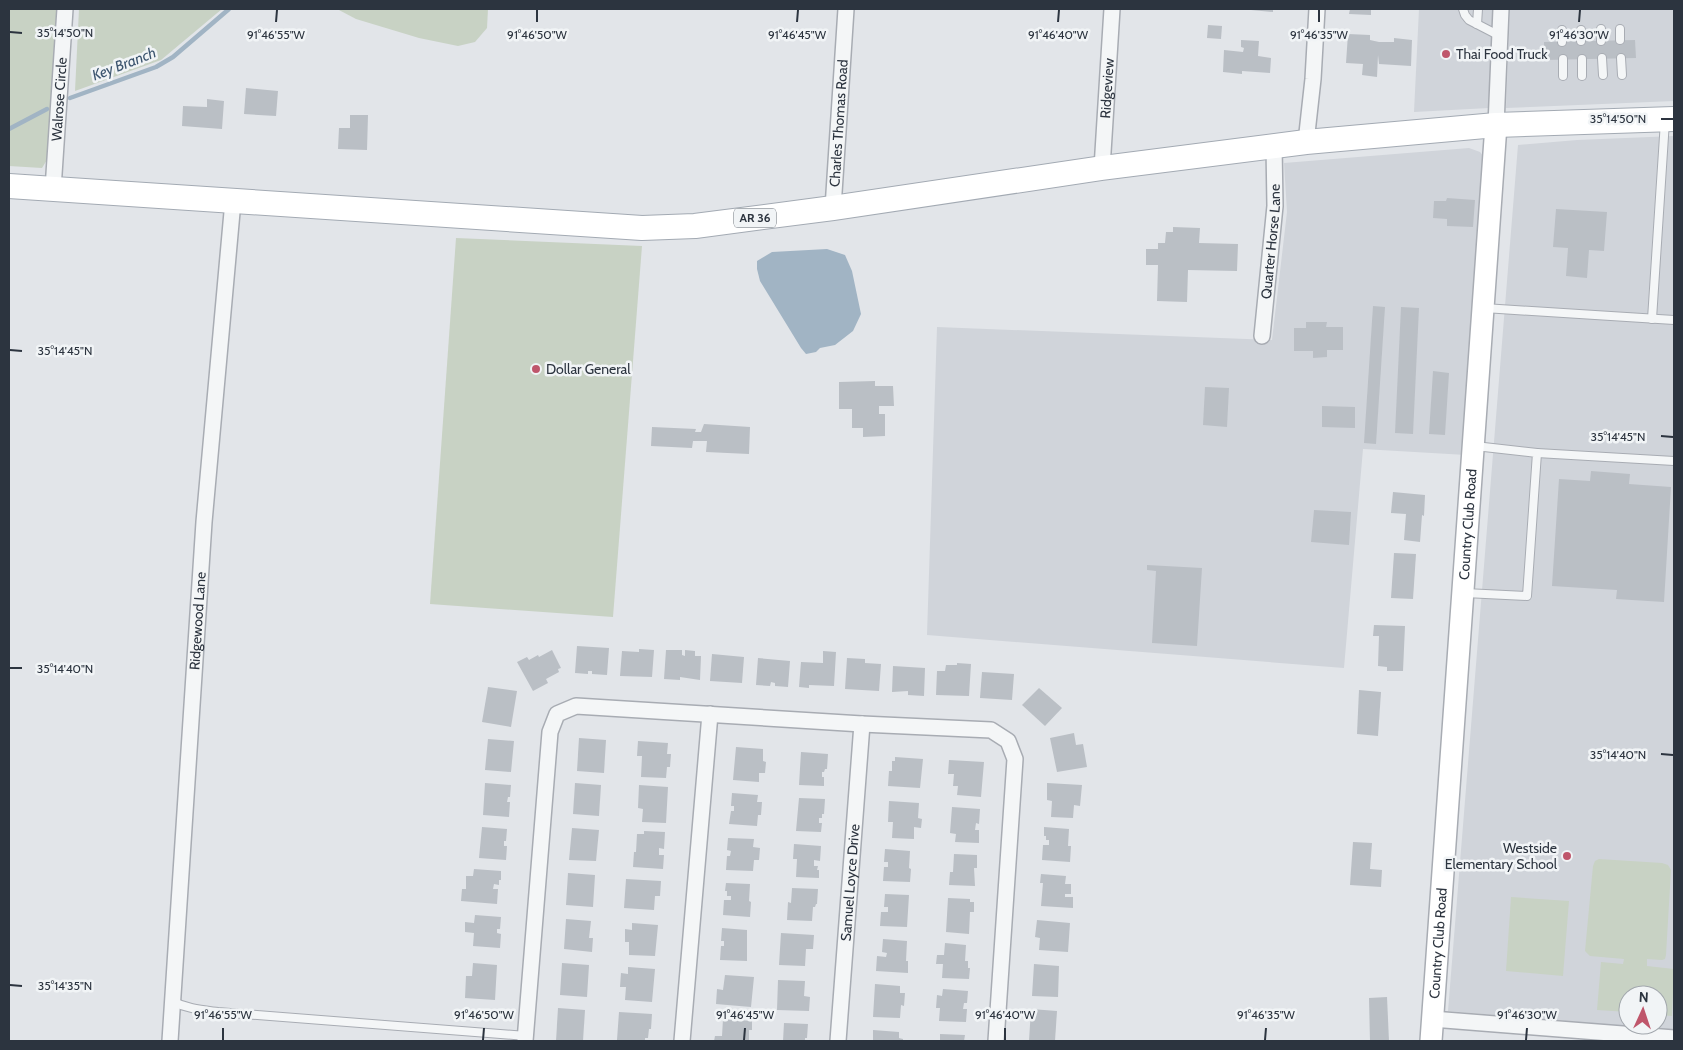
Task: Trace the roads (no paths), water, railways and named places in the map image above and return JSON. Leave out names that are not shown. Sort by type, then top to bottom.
[{"type":"main road","name":"AR 36","points":[[9,186],[642,228],[695,226],[833,208],[1102,168],[1306,142],[1496,125],[1669,120]]},
{"type":"street","name":"Walrose Circle","points":[[53,189],[65,9]]},
{"type":"street","name":"Charles Thomas Road","points":[[833,208],[846,9]]},
{"type":"street","name":"Ridgeview","points":[[1102,168],[1112,9]]},
{"type":"street","points":[[1306,142],[1313,79],[1317,9]]},
{"type":"street","name":"Country Club Road","points":[[1431,1041],[1496,125],[1501,9]]},
{"type":"street","name":"Quarter Horse Lane","points":[[1262,336],[1275,206],[1274,146]]},
{"type":"street","name":"Ridgewood Lane","points":[[170,1041],[203,532],[233,201]]},
{"type":"street","points":[[526,1039],[550,732],[557,714],[576,706],[991,730],[1008,741],[1015,759],[996,1041]]},
{"type":"street","points":[[682,1041],[710,714]]},
{"type":"street","name":"Samuel Loyce Drive","points":[[838,1041],[862,724]]},
{"type":"street","points":[[1432,1019],[1674,1038]]},
{"type":"lane","points":[[1463,9],[1468,20],[1500,36]]},
{"type":"lane","points":[[1477,24],[1478,9]]},
{"type":"lane","points":[[1600,29],[1601,41]]},
{"type":"lane","points":[[1620,29],[1620,40]]},
{"type":"lane","points":[[1562,30],[1562,42]]},
{"type":"lane","points":[[1581,30],[1582,41]]},
{"type":"lane","points":[[1602,58],[1603,75]]},
{"type":"lane","points":[[1621,58],[1622,75]]},
{"type":"lane","points":[[1563,59],[1563,76]]},
{"type":"lane","points":[[1582,59],[1582,76]]},
{"type":"lane","points":[[1652,319],[1669,120]]},
{"type":"lane","points":[[1483,308],[1674,320]]},
{"type":"lane","points":[[1473,446],[1537,453],[1674,461]]},
{"type":"lane","points":[[1463,593],[1527,596],[1537,453]]},
{"type":"lane","points":[[172,1001],[197,1010],[526,1039]]},
{"type":"water","points":[[827,249],[845,255],[852,271],[861,314],[853,331],[835,345],[820,348],[816,352],[806,354],[760,281],[757,261],[772,252]]},
{"type":"waterway","name":"Key Branch","points":[[70,98],[156,67],[173,57],[229,9]]},
{"type":"waterway","name":"Key Branch","points":[[9,129],[47,109]]},
{"type":"place","name":"Thai Food Truck","points":[[1446,54]]},
{"type":"place","name":"Dollar General","points":[[536,369]]},
{"type":"place","name":"Westside Elementary School","points":[[1567,856]]}]
